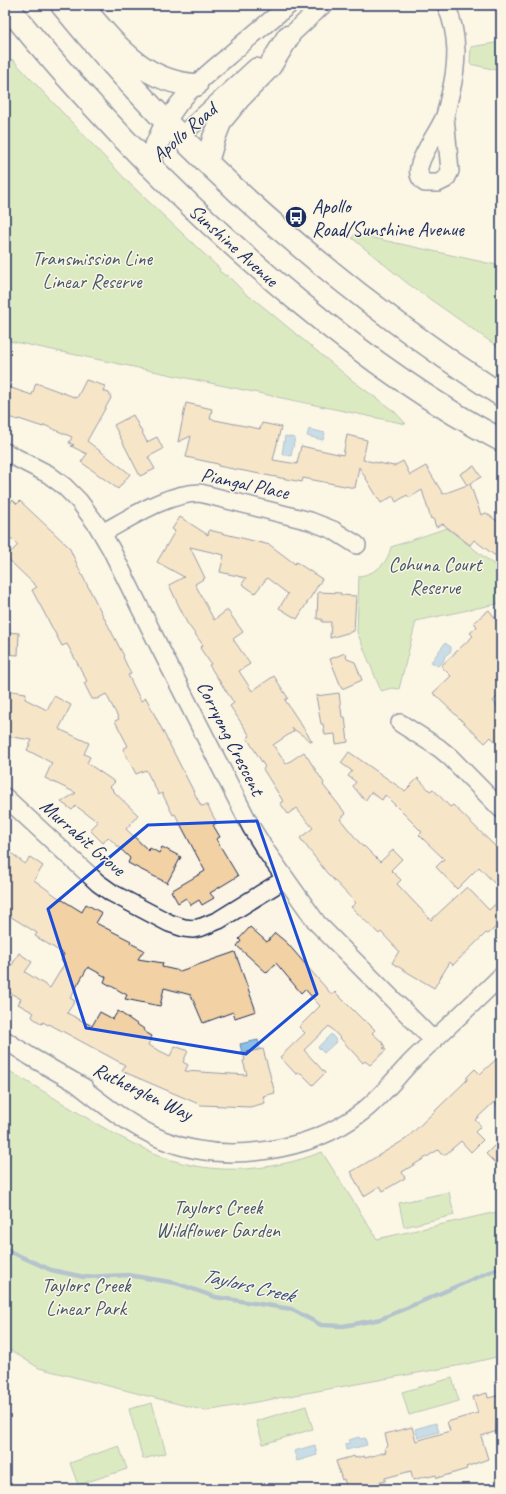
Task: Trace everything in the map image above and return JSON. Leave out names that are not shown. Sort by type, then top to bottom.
[{"type":"main road","name":"Sunshine Avenue","points":[[6,5],[98,113],[197,213],[239,251],[348,341],[415,389],[501,440]]},
{"type":"main road","points":[[62,5],[121,75],[207,162],[277,227],[345,282],[422,341],[501,395]]},
{"type":"main road","points":[[81,5],[119,48],[138,64],[155,75],[166,79],[196,85]]},
{"type":"main road","points":[[207,162],[221,120],[239,98],[270,66],[288,37]]},
{"type":"main road","name":"Apollo Road","points":[[148,164],[174,129]]},
{"type":"street","name":"Apollo Road","points":[[174,129],[177,105],[218,64],[289,5]]},
{"type":"street","name":"Apollo Road","points":[[174,129],[288,37],[323,5]]},
{"type":"street","points":[[445,117],[455,74],[457,53],[454,28],[446,5]]},
{"type":"street","name":"Corryong Crescent","points":[[5,452],[48,474],[64,486],[79,501],[102,533],[258,840],[317,922],[434,1041]]},
{"type":"street","name":"Piangal Place","points":[[102,533],[164,501],[188,493],[200,493],[310,521],[334,530],[357,545]]},
{"type":"street","points":[[400,723],[445,752],[501,809]]},
{"type":"street","name":"Murrabit Grove","points":[[5,797],[98,883],[112,893],[177,926],[193,928],[211,924],[285,879]]},
{"type":"street","name":"Rutherglen Way","points":[[5,1040],[75,1082],[117,1116],[134,1126],[164,1140],[194,1149],[238,1153],[283,1147],[316,1138],[362,1112],[376,1100],[410,1064],[501,976]]},
{"type":"highlighted area","points":[[257,821],[317,994],[246,1054],[86,1028],[48,909],[148,825]]},
{"type":"green space","points":[[501,42],[501,71],[470,64],[471,47]]},
{"type":"green space","name":"Transmission Line Linear Reserve","points":[[12,59],[129,183],[220,269],[219,271],[226,276],[227,275],[247,295],[353,381],[395,412],[406,424],[5,340],[5,73]]},
{"type":"green space","points":[[355,234],[501,266],[501,349],[407,283],[352,238]]},
{"type":"green space","name":"Cohuna Court Reserve","points":[[447,528],[501,570],[501,603],[416,621],[399,689],[392,688],[381,691],[357,632],[359,576],[371,573],[380,567],[387,558],[391,547]]},
{"type":"green space","name":"Taylors Creek Linear Park","points":[[9,1071],[133,1144],[172,1160],[193,1166],[215,1169],[258,1168],[301,1159],[322,1152],[377,1239],[501,1211],[501,1356],[462,1365],[206,1411],[39,1368],[5,1347],[5,1077]]},
{"type":"green space","points":[[449,1192],[454,1215],[404,1227],[399,1203]]},
{"type":"green space","points":[[452,1378],[459,1401],[409,1415],[402,1392]]},
{"type":"green space","points":[[152,1403],[166,1453],[143,1459],[129,1409]]},
{"type":"green space","points":[[306,1406],[313,1429],[263,1444],[256,1421]]},
{"type":"green space","points":[[119,1446],[127,1469],[78,1485],[70,1463]]},
{"type":"water","points":[[309,429],[325,433],[323,440],[307,436]]},
{"type":"water","points":[[285,436],[295,438],[291,456],[282,454]]},
{"type":"water","points":[[445,643],[451,647],[451,651],[445,656],[443,662],[438,666],[431,662]]},
{"type":"water","points":[[331,1034],[337,1041],[324,1053],[318,1047]]},
{"type":"water","points":[[258,1040],[260,1049],[242,1053],[240,1044]]},
{"type":"water","points":[[436,1423],[439,1432],[418,1438],[415,1429]]},
{"type":"water","points":[[359,1437],[360,1439],[365,1438],[367,1445],[346,1450],[345,1444],[350,1443],[349,1440]]},
{"type":"water","points":[[315,1445],[317,1455],[297,1461],[294,1451]]},
{"type":"building","points":[[86,380],[105,386],[103,391],[109,393],[111,398],[87,441],[130,474],[118,489],[81,462],[87,454],[71,446],[74,445],[69,443],[72,437],[44,425],[43,427],[5,416],[5,386],[32,395],[36,383],[77,398]]},
{"type":"building","points":[[186,403],[212,409],[210,419],[260,429],[262,423],[281,427],[273,460],[297,464],[301,446],[343,455],[347,435],[367,440],[363,460],[394,466],[403,461],[410,475],[426,466],[443,494],[470,484],[481,515],[486,513],[501,524],[501,560],[474,540],[470,545],[443,524],[436,527],[433,518],[431,519],[422,490],[409,498],[407,495],[396,502],[393,496],[381,503],[359,467],[355,488],[303,478],[302,482],[218,466],[218,464],[186,457],[191,436],[178,442]]},
{"type":"building","points":[[133,415],[147,442],[157,437],[163,449],[148,457],[155,469],[140,476],[114,425]]},
{"type":"building","points":[[474,466],[481,477],[467,485],[460,474]]},
{"type":"building","points":[[13,500],[17,504],[20,501],[69,547],[124,656],[123,657],[131,674],[128,675],[141,701],[146,698],[201,806],[207,805],[217,823],[213,825],[220,837],[216,839],[238,876],[210,893],[214,898],[202,905],[199,900],[191,905],[186,898],[178,903],[171,891],[205,871],[175,814],[173,815],[162,793],[159,795],[146,770],[136,774],[123,749],[128,746],[115,721],[119,719],[106,694],[97,699],[92,699],[84,683],[87,681],[67,644],[62,646],[32,590],[37,587],[6,557],[18,545],[5,532],[5,508]]},
{"type":"building","points":[[180,517],[208,535],[209,530],[270,545],[295,564],[296,562],[322,579],[297,619],[279,608],[288,594],[267,578],[255,593],[242,584],[246,578],[220,572],[224,555],[190,547],[205,578],[195,584],[214,620],[228,611],[243,632],[233,639],[250,664],[239,671],[252,691],[274,676],[288,698],[285,700],[312,741],[292,728],[294,731],[273,745],[286,764],[304,752],[324,783],[323,785],[346,814],[340,819],[363,847],[364,846],[380,862],[393,850],[402,859],[391,870],[401,880],[397,884],[431,920],[467,887],[489,910],[501,899],[501,923],[488,934],[486,933],[453,965],[450,962],[434,988],[392,963],[399,951],[381,932],[379,934],[351,907],[356,903],[327,873],[300,838],[313,828],[296,808],[288,814],[280,803],[283,801],[263,769],[265,767],[247,738],[250,736],[230,706],[234,703],[209,665],[211,664],[200,648],[203,645],[187,623],[169,585],[184,577],[157,562],[175,531],[172,529]]},
{"type":"building","points":[[318,592],[341,593],[341,595],[356,596],[354,631],[330,638],[331,622],[322,622],[322,619],[317,619]]},
{"type":"building","points":[[489,610],[501,626],[501,673],[495,679],[501,685],[501,693],[493,701],[501,710],[501,748],[491,737],[485,743],[433,693],[451,676],[441,666],[473,636],[470,633],[477,627],[474,622]]},
{"type":"building","points":[[5,632],[19,633],[18,655],[5,654]]},
{"type":"building","points":[[345,653],[347,659],[355,662],[362,680],[342,689],[330,659]]},
{"type":"building","points":[[5,690],[26,693],[25,699],[47,710],[54,696],[71,705],[59,729],[89,743],[84,754],[90,757],[87,763],[115,782],[110,787],[113,789],[112,790],[138,815],[126,829],[149,851],[150,848],[159,853],[162,847],[181,857],[167,883],[128,863],[130,858],[108,837],[103,843],[90,830],[98,822],[76,806],[72,810],[61,802],[76,793],[45,778],[52,763],[27,750],[32,740],[5,736]]},
{"type":"building","points":[[339,693],[342,717],[345,717],[348,742],[336,744],[335,734],[325,735],[323,724],[321,724],[316,696]]},
{"type":"building","points":[[349,752],[405,791],[418,778],[430,791],[433,789],[450,807],[453,805],[501,852],[501,890],[479,867],[457,889],[436,867],[444,859],[419,835],[422,832],[385,795],[382,800],[371,792],[365,801],[353,786],[356,782],[348,776],[352,771],[341,763]]},
{"type":"building","points":[[5,848],[25,864],[30,857],[43,866],[34,880],[56,896],[82,912],[86,904],[102,913],[96,923],[131,941],[130,943],[144,950],[138,959],[163,963],[162,967],[180,971],[235,952],[256,1011],[235,1018],[233,1012],[203,1023],[191,995],[164,988],[160,1006],[125,999],[127,995],[104,982],[106,977],[88,967],[70,998],[75,1001],[67,1013],[92,1026],[100,1012],[113,1019],[118,1011],[152,1036],[148,1045],[170,1056],[175,1046],[188,1051],[183,1062],[188,1065],[185,1071],[247,1075],[243,1061],[245,1060],[243,1053],[263,1049],[275,1093],[263,1096],[265,1103],[250,1107],[201,1105],[122,1071],[125,1065],[49,1024],[48,1025],[43,1022],[42,1024],[33,1018],[32,1016],[34,1013],[18,1004],[21,999],[5,990],[5,961],[12,965],[19,953],[32,962],[25,972],[50,988],[65,963],[61,961],[64,954],[35,936],[37,933],[5,913]]},
{"type":"building","points":[[250,927],[267,942],[275,933],[287,943],[332,995],[335,992],[375,1030],[372,1033],[382,1042],[385,1047],[383,1048],[386,1050],[370,1065],[365,1061],[363,1063],[329,1026],[304,1050],[325,1073],[313,1085],[301,1073],[296,1074],[280,1057],[305,1033],[299,1027],[320,1006],[305,989],[301,993],[276,963],[267,973],[237,946],[241,941],[239,939]]},
{"type":"building","points":[[501,1055],[501,1110],[494,1102],[475,1120],[481,1126],[475,1132],[483,1140],[471,1152],[461,1141],[446,1154],[441,1154],[438,1150],[402,1172],[405,1178],[383,1191],[380,1186],[364,1196],[351,1172],[406,1139],[467,1080],[467,1077],[475,1069],[480,1074]]},
{"type":"building","points":[[501,1139],[501,1169],[486,1154]]},
{"type":"building","points":[[487,1393],[488,1398],[501,1395],[501,1430],[481,1436],[488,1459],[466,1467],[467,1469],[437,1478],[436,1475],[413,1480],[411,1471],[385,1478],[385,1481],[360,1488],[359,1486],[347,1489],[344,1479],[342,1480],[336,1461],[354,1456],[355,1458],[364,1456],[365,1458],[386,1452],[385,1447],[388,1446],[385,1434],[412,1427],[416,1441],[450,1431],[447,1422],[478,1413],[473,1397]]},
{"type":"waterway","name":"Taylors Creek","points":[[5,1247],[11,1252],[51,1270],[84,1277],[128,1275],[176,1283],[215,1297],[291,1309],[321,1325],[343,1326],[381,1319],[501,1267]]},
{"type":"place","name":"Apollo Road/Sunshine Avenue","points":[[296,217]]},
{"type":"park label","name":"Taylors Creek Wildflower Garden","points":[[218,1218]]}]
